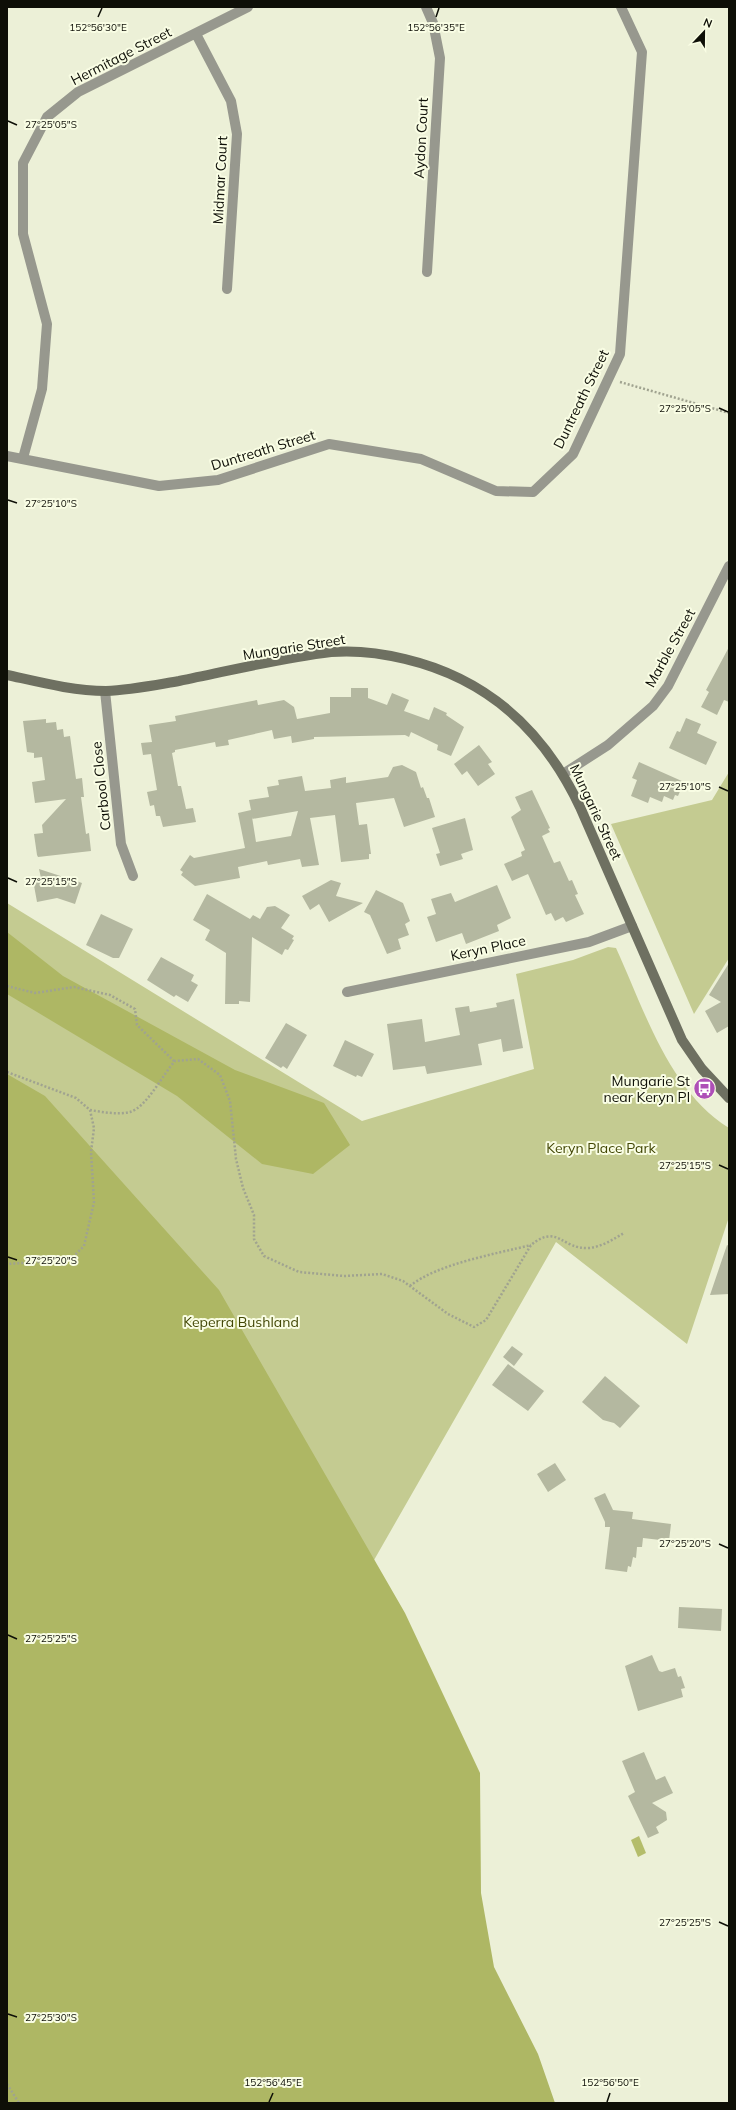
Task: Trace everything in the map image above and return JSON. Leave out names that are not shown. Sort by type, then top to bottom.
[{"type":"street","name":"Hermitage Street","points":[[23,458],[42,389],[47,324],[23,234],[23,163],[47,117],[78,92],[248,7]]},
{"type":"street","name":"Aydon Court","points":[[426,7],[433,23],[440,58],[427,272]]},
{"type":"street","name":"Duntreath Street","points":[[7,456],[159,486],[218,480],[329,444],[421,459],[496,491],[533,492],[573,454],[620,354],[642,52],[620,7]]},
{"type":"street","name":"Midmar Court","points":[[196,34],[231,101],[237,134],[227,289]]},
{"type":"street","name":"Marble Street","points":[[563,774],[608,745],[653,706],[668,686],[729,566]]},
{"type":"street","name":"Mungarie Street","points":[[7,675],[59,686],[105,691],[168,683],[332,652],[357,652],[393,656],[416,661],[454,676],[494,698],[524,723],[551,754],[563,774],[580,807],[682,1040],[702,1069],[729,1098]]},
{"type":"street","name":"Carbool Close","points":[[105,691],[122,844],[133,876]]},
{"type":"street","name":"Keryn Place","points":[[347,992],[589,942],[632,926]]},
{"type":"path","points":[[609,378],[729,413]]},
{"type":"path","points":[[7,986],[35,993],[74,987],[110,995],[135,1009],[137,1025],[174,1061]]},
{"type":"path","points":[[7,1072],[76,1098],[90,1110],[105,1112],[130,1112],[150,1096],[162,1076],[174,1061],[198,1059],[220,1075],[230,1101],[239,1174],[242,1188],[254,1215],[254,1239],[264,1256],[299,1272],[344,1276],[382,1274],[403,1281],[448,1314],[474,1327],[486,1320],[531,1245]]},
{"type":"path","points":[[7,1264],[72,1258],[84,1246],[94,1202],[91,1152],[94,1128],[90,1110]]},
{"type":"path","points":[[410,1286],[421,1277],[485,1256],[531,1245],[542,1237],[553,1236],[571,1245],[589,1248],[608,1242],[624,1233]]},
{"type":"path","points":[[7,2084],[19,2103]]},
{"type":"green space","points":[[729,772],[729,958],[694,1014],[611,824],[712,800]]},
{"type":"green space","name":"Keperra Bushland","points":[[7,903],[362,1121],[534,1069],[516,974],[573,960],[608,947],[616,948],[648,1022],[674,1071],[690,1093],[708,1112],[729,1128],[729,1217],[687,1344],[556,1242],[342,1616],[46,2103],[7,2103]]},
{"type":"shaded area","points":[[7,932],[63,976],[235,1070],[324,1103],[350,1145],[313,1174],[262,1164],[177,1096],[7,994]]},
{"type":"shaded area","name":"Keperra Bushland","points":[[7,1074],[45,1096],[219,1290],[405,1613],[480,1773],[481,1893],[494,1967],[538,2054],[555,2103],[7,2103]]},
{"type":"shaded area","points":[[639,1836],[646,1853],[638,1857],[631,1840]]},
{"type":"building","points":[[729,647],[729,702],[724,700],[717,715],[701,707],[709,692],[706,690]]},
{"type":"building","points":[[351,688],[368,688],[368,698],[387,705],[392,693],[409,700],[404,711],[429,720],[434,707],[447,713],[446,715],[464,727],[451,756],[437,750],[438,745],[411,732],[409,737],[405,735],[314,737],[314,739],[292,743],[291,736],[274,739],[272,730],[228,740],[229,745],[216,747],[215,742],[175,750],[175,752],[172,753],[178,786],[181,786],[186,809],[193,808],[196,822],[163,827],[160,816],[156,816],[154,805],[150,806],[147,792],[157,790],[151,754],[143,755],[141,743],[152,742],[149,725],[176,721],[175,716],[257,700],[258,705],[284,700],[294,707],[297,719],[330,713],[330,697],[351,697]]},
{"type":"building","points":[[686,718],[701,724],[697,733],[717,742],[706,765],[669,748],[677,731],[680,732]]},
{"type":"building","points":[[46,719],[46,723],[56,722],[57,730],[63,729],[64,737],[70,736],[76,779],[82,778],[84,797],[81,797],[86,834],[89,833],[91,851],[38,857],[37,855],[34,834],[43,833],[42,825],[66,799],[35,803],[32,782],[45,780],[42,757],[34,758],[34,753],[27,752],[23,721]]},
{"type":"building","points":[[479,745],[492,762],[488,764],[495,774],[478,786],[467,771],[462,775],[454,764]]},
{"type":"building","points":[[639,762],[684,782],[678,796],[675,795],[673,800],[664,796],[662,802],[650,797],[648,803],[631,796],[637,780],[632,778]]},
{"type":"building","points":[[402,765],[416,772],[421,788],[423,787],[427,798],[429,798],[435,817],[404,827],[394,798],[356,803],[359,825],[367,824],[371,854],[369,854],[369,859],[341,862],[335,815],[310,818],[319,865],[302,867],[300,859],[268,865],[267,861],[238,867],[240,878],[195,886],[181,875],[183,872],[180,870],[190,855],[194,858],[245,848],[238,813],[251,810],[249,800],[269,797],[267,787],[279,785],[278,780],[302,776],[305,791],[331,788],[330,780],[346,777],[346,783],[388,777],[393,767]],"holes":[[[298,811],[291,836],[256,842],[252,819]]]},
{"type":"building","points":[[532,790],[550,828],[548,829],[550,832],[542,836],[554,863],[560,861],[569,881],[572,880],[578,894],[575,895],[584,914],[566,922],[563,917],[555,921],[551,913],[546,915],[528,874],[512,881],[504,864],[522,856],[521,852],[525,850],[511,817],[521,810],[515,797]]},
{"type":"building","points":[[465,818],[473,850],[461,854],[463,859],[440,866],[436,854],[440,853],[432,828]]},
{"type":"building","points":[[39,869],[82,883],[75,904],[57,898],[37,902],[33,880],[41,878]]},
{"type":"building","points":[[331,880],[341,883],[336,896],[363,903],[329,922],[319,904],[310,910],[302,896]]},
{"type":"building","points":[[497,885],[511,918],[497,925],[499,931],[466,944],[462,933],[436,942],[427,917],[436,914],[431,899],[451,893],[455,902]]},
{"type":"building","points":[[376,890],[403,903],[410,921],[405,924],[409,935],[398,939],[401,949],[387,954],[370,915],[364,912]]},
{"type":"building","points":[[207,894],[250,919],[253,915],[260,919],[267,907],[275,906],[290,915],[281,928],[294,936],[292,939],[294,940],[288,950],[285,949],[282,955],[252,937],[250,1002],[239,1001],[239,1004],[225,1004],[226,953],[205,940],[210,930],[193,920]]},
{"type":"building","points":[[101,914],[133,929],[119,958],[113,958],[86,945]]},
{"type":"building","points":[[161,957],[194,975],[191,981],[198,985],[188,1002],[176,995],[174,997],[147,980]]},
{"type":"building","points":[[729,963],[729,1026],[717,1033],[705,1011],[721,1002],[709,995]]},
{"type":"building","points":[[514,999],[523,1048],[503,1052],[501,1039],[478,1044],[482,1065],[427,1074],[425,1066],[393,1070],[387,1024],[422,1019],[425,1042],[460,1035],[455,1008],[469,1006],[470,1012],[497,1007],[496,1003]]},
{"type":"building","points":[[286,1023],[307,1035],[287,1069],[283,1066],[281,1068],[265,1058]]},
{"type":"building","points":[[345,1040],[374,1054],[362,1077],[357,1075],[356,1077],[333,1066]]},
{"type":"building","points":[[727,1245],[729,1246],[729,1294],[710,1295]]},
{"type":"building","points":[[512,1346],[523,1354],[514,1366],[503,1357]]},
{"type":"building","points":[[508,1364],[544,1391],[528,1411],[492,1385]]},
{"type":"building","points":[[605,1376],[640,1406],[620,1428],[614,1423],[603,1420],[582,1402]]},
{"type":"building","points":[[555,1463],[566,1480],[548,1492],[537,1474]]},
{"type":"building","points":[[605,1493],[613,1510],[633,1512],[632,1519],[671,1524],[669,1541],[643,1538],[642,1547],[637,1547],[636,1558],[633,1557],[631,1567],[628,1566],[627,1572],[605,1569],[610,1527],[605,1527],[605,1522],[594,1498]]},
{"type":"building","points":[[679,1607],[722,1609],[721,1631],[678,1628]]},
{"type":"building","points":[[652,1655],[659,1671],[662,1672],[675,1668],[678,1677],[681,1676],[685,1688],[681,1689],[683,1697],[638,1711],[625,1666]]},
{"type":"building","points":[[644,1752],[656,1780],[665,1776],[673,1793],[652,1803],[666,1812],[667,1820],[656,1827],[659,1833],[648,1838],[628,1796],[635,1792],[622,1761]]},
{"type":"place","name":"Mungarie St near Keryn Pl","points":[[705,1089]]},
{"type":"park label","name":"Keryn Place Park","points":[[601,1148]]}]
